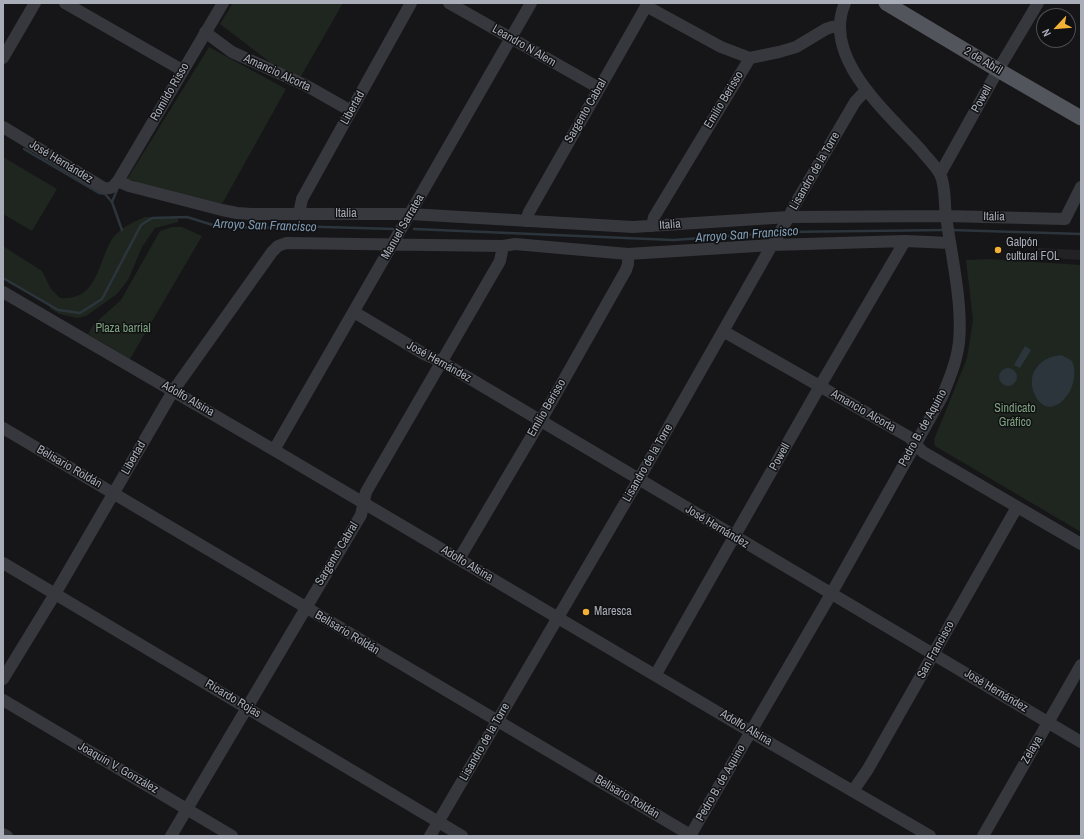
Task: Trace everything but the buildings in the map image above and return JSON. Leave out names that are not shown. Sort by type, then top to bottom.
[{"type":"main road","name":"2 de Abril","points":[[886,3],[1081,118]]},
{"type":"street","points":[[3,58],[35,3]]},
{"type":"street","points":[[65,3],[182,70]]},
{"type":"street","name":"Romildo Risso","points":[[118,181],[182,70],[223,3]]},
{"type":"street","name":"Libertad","points":[[299,214],[302,199],[411,3]]},
{"type":"street","name":"Leandro N Alem","points":[[449,3],[599,88]]},
{"type":"street","name":"Manuel Sarratea","points":[[274,450],[530,3]]},
{"type":"street","name":"Pedro B. de Aquino","points":[[691,836],[831,594],[942,397],[947,386],[959,342],[957,293],[946,218],[943,185],[940,174],[866,90],[852,69],[844,53],[840,38],[839,26],[842,9],[845,3]]},
{"type":"street","name":"Powell","points":[[940,174],[998,70],[1038,3]]},
{"type":"street","points":[[647,5],[721,47],[750,58]]},
{"type":"street","name":"Sargento Cabral","points":[[526,221],[529,212],[647,5]]},
{"type":"street","name":"Emilio Berisso","points":[[652,226],[654,217],[750,58],[796,47],[832,26],[839,26]]},
{"type":"street","name":"Amancio Alcorta","points":[[205,32],[232,52],[307,86],[351,111]]},
{"type":"street","name":"Lisandro de la Torre","points":[[430,836],[639,480],[774,241],[787,221],[794,206],[856,102],[866,90]]},
{"type":"street","name":"José Hernández","points":[[3,127],[102,187],[108,189],[112,188],[118,181]]},
{"type":"street","name":"Italia","points":[[118,181],[134,187],[237,213],[408,216],[633,227],[787,221],[946,218],[1065,219],[1081,187]]},
{"type":"street","points":[[395,240],[503,246],[524,245],[628,254],[774,241],[950,240]]},
{"type":"street","name":"Libertad","points":[[3,679],[55,594],[173,391],[272,252],[278,246],[286,244],[395,240]]},
{"type":"street","name":"Powell","points":[[656,674],[905,240]]},
{"type":"street","name":"Sargento Cabral","points":[[171,836],[361,515],[366,492],[500,261],[503,246]]},
{"type":"street","name":"Emilio Berisso","points":[[459,559],[540,422],[626,270],[628,264],[628,254]]},
{"type":"street","name":"Adolfo Alsina","points":[[3,292],[930,836]]},
{"type":"street","name":"José Hernández","points":[[354,312],[424,354],[442,362],[540,422],[1081,742]]},
{"type":"street","name":"Amancio Alcorta","points":[[723,331],[909,437],[923,452],[1081,544]]},
{"type":"street","name":"Belisario Roldán","points":[[3,428],[691,836]]},
{"type":"street","name":"San Francisco","points":[[853,791],[868,769],[1016,507]]},
{"type":"street","name":"Ricardo Rojas","points":[[3,563],[462,836]]},
{"type":"street","name":"Zelaya","points":[[983,836],[1081,665]]},
{"type":"street","name":"Joaquín V. González","points":[[3,700],[232,836]]},
{"type":"street","points":[[3,834],[7,836]]},
{"type":"shaded area","points":[[1038,248],[1081,250],[1081,260],[1037,257]]},
{"type":"shaded area","points":[[1025,346],[1031,350],[1020,368],[1014,365]]},
{"type":"shaded area","points":[[1061,355],[1072,361],[1074,372],[1073,382],[1069,392],[1063,400],[1056,405],[1048,407],[1040,403],[1034,393],[1032,377],[1036,368],[1042,362],[1049,358]]},
{"type":"shaded area","points":[[1008,368],[1012,369],[1016,373],[1016,381],[1012,385],[1008,386],[1004,385],[1000,381],[999,377],[1000,373],[1004,369]]},
{"type":"green space","points":[[233,3],[343,3],[300,78],[271,63],[220,24]]},
{"type":"green space","points":[[209,47],[286,89],[222,204],[144,188],[134,180],[126,181]]},
{"type":"green space","points":[[3,157],[57,189],[32,231],[3,214]]},
{"type":"green space","points":[[145,217],[178,217],[178,222],[155,228],[142,247],[128,280],[117,294],[86,316],[77,318],[59,314],[50,308],[50,305],[3,278],[3,246],[42,271],[51,289],[60,298],[73,297],[82,294],[95,279],[107,249],[115,235],[131,223]]},
{"type":"green space","name":"Plaza barrial","points":[[172,227],[182,227],[202,236],[130,359],[88,334],[93,325],[121,300],[160,231]]},
{"type":"green space","name":"Sindicato Gráfico","points":[[989,259],[1081,265],[1081,532],[935,446],[934,440],[967,358],[973,320],[966,260]]},
{"type":"waterway","points":[[24,149],[99,193],[105,194],[112,202]]},
{"type":"waterway","points":[[117,190],[112,202],[122,230]]},
{"type":"waterway","name":"Arroyo San Francisco","points":[[3,278],[58,310],[80,313],[102,299],[141,225],[152,218],[187,217],[216,226],[264,228],[289,226],[394,229]]},
{"type":"waterway","name":"Arroyo San Francisco","points":[[414,229],[673,240],[775,233]]},
{"type":"waterway","name":"Arroyo San Francisco","points":[[784,232],[945,230]]},
{"type":"waterway","name":"Arroyo San Francisco","points":[[952,230],[1081,234]]},
{"type":"place","name":"Galpón cultural FOL","points":[[998,250]]},
{"type":"place","name":"Maresca","points":[[586,612]]}]
